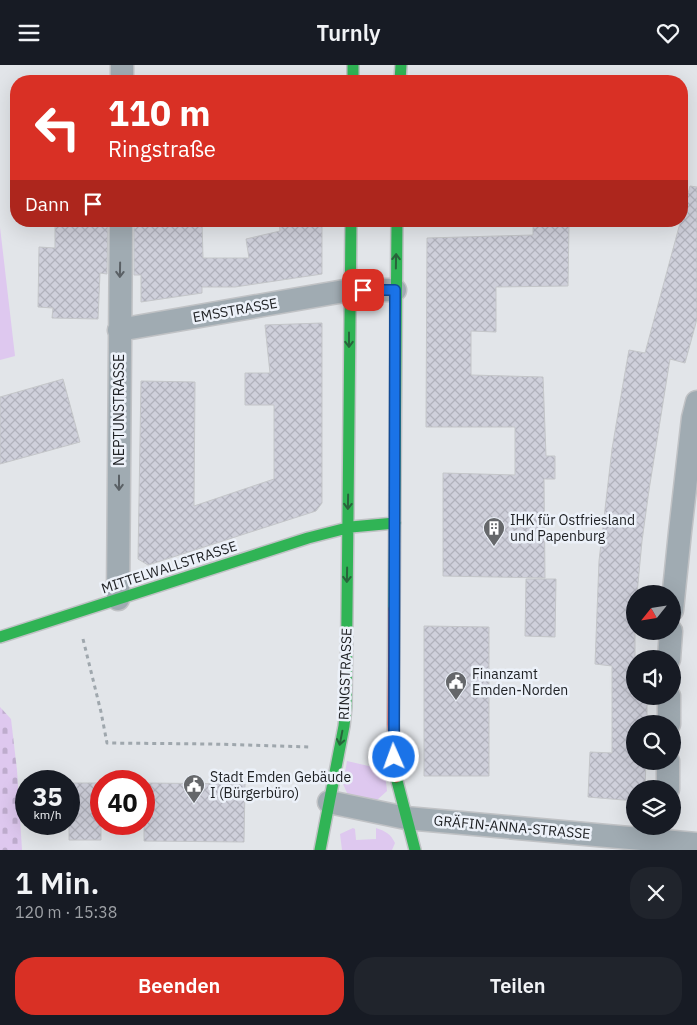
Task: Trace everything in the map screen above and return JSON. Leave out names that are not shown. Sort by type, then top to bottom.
[{"type":"street","name":"NEPTUNSTRASSE","points":[[118,599],[121,227]]},
{"type":"street","name":"RINGSTRASSE","points":[[320,850],[346,707],[351,227]]},
{"type":"street","points":[[397,227],[394,767],[414,850]]},
{"type":"street","name":"EMSSTRASSE","points":[[120,330],[350,290]]},
{"type":"street","points":[[350,290],[395,290]]},
{"type":"street","points":[[675,585],[696,413]]},
{"type":"street","points":[[348,527],[395,523]]},
{"type":"street","name":"MITTELWALLSTRASSE","points":[[0,637],[348,527]]},
{"type":"street","name":"GRÄFIN-ANNA-STRASSE","points":[[329,802],[406,818],[626,831]]},
{"type":"street","name":"GRÄFIN-ANNA-STRASSE","points":[[670,835],[697,844]]},
{"type":"path","points":[[76,613],[107,743],[296,747],[324,748],[339,751]]},
{"type":"green space","points":[[0,227],[15,356],[0,360]]},
{"type":"green space","points":[[0,707],[11,719],[17,770],[15,770],[15,835],[21,835],[22,850],[0,850]]},
{"type":"green space","points":[[347,761],[373,767],[385,773],[387,791],[377,800],[362,800],[348,795],[343,784]]},
{"type":"green space","points":[[353,828],[355,829],[356,840],[376,839],[376,828],[385,832],[392,837],[395,843],[392,850],[342,850],[340,834]]},
{"type":"building","points":[[690,186],[697,187],[697,319],[685,363],[670,359],[649,490],[638,585],[626,585],[626,640],[635,640],[635,650],[626,650],[626,705],[647,705],[647,715],[626,715],[626,770],[646,770],[645,780],[626,780],[626,800],[588,797],[590,752],[612,753],[612,666],[595,664],[599,561],[612,449],[629,350],[645,353],[679,227],[688,227],[688,193]]},
{"type":"building","points":[[55,227],[108,227],[107,274],[100,273],[98,319],[52,318],[53,308],[38,307],[39,247],[55,248]]},
{"type":"building","points":[[134,227],[202,227],[203,258],[249,258],[246,239],[280,231],[280,227],[322,227],[322,274],[235,287],[202,287],[202,293],[141,302],[141,275],[134,275]]},
{"type":"building","points":[[533,227],[569,227],[568,286],[496,287],[496,332],[471,331],[471,375],[543,377],[546,456],[555,456],[555,479],[544,479],[545,578],[443,576],[443,473],[515,475],[515,427],[426,427],[427,238],[533,235]]},
{"type":"building","points":[[322,323],[322,503],[316,511],[148,565],[138,559],[141,381],[195,382],[194,506],[274,479],[274,405],[245,405],[245,373],[270,373],[265,325]]},
{"type":"building","points":[[63,379],[80,442],[0,464],[0,397]]},
{"type":"building","points":[[526,579],[556,579],[555,637],[525,636]]},
{"type":"building","name":"Finanzamt Emden-Norden","points":[[424,626],[489,627],[489,776],[424,776]]},
{"type":"building","points":[[80,783],[90,783],[90,835],[101,835],[101,840],[69,840],[69,835],[80,835]]},
{"type":"building","points":[[155,783],[245,784],[244,842],[144,841],[144,835],[155,835]]},
{"type":"traffic: fast","points":[[353,65],[353,75]]},
{"type":"traffic: fast","points":[[400,75],[401,65]]},
{"type":"traffic: fast","points":[[320,850],[346,707],[351,227]]},
{"type":"traffic: fast","points":[[394,609],[397,227]]},
{"type":"traffic: fast","points":[[0,637],[308,538],[351,527],[395,523]]},
{"type":"traffic: fast","points":[[396,777],[415,850]]},
{"type":"traffic: jam","points":[[394,609],[393,724],[396,777]]},
{"type":"place","name":"IHK für Ostfriesland und Papenburg","points":[[494,547]]},
{"type":"place","name":"Finanzamt Emden-Norden","points":[[456,701]]},
{"type":"place","name":"Stadt Emden Gebäude I (Bürgerbüro)","points":[[194,804]]},
{"type":"route","points":[[363,290],[395,290],[394,757]]}]
